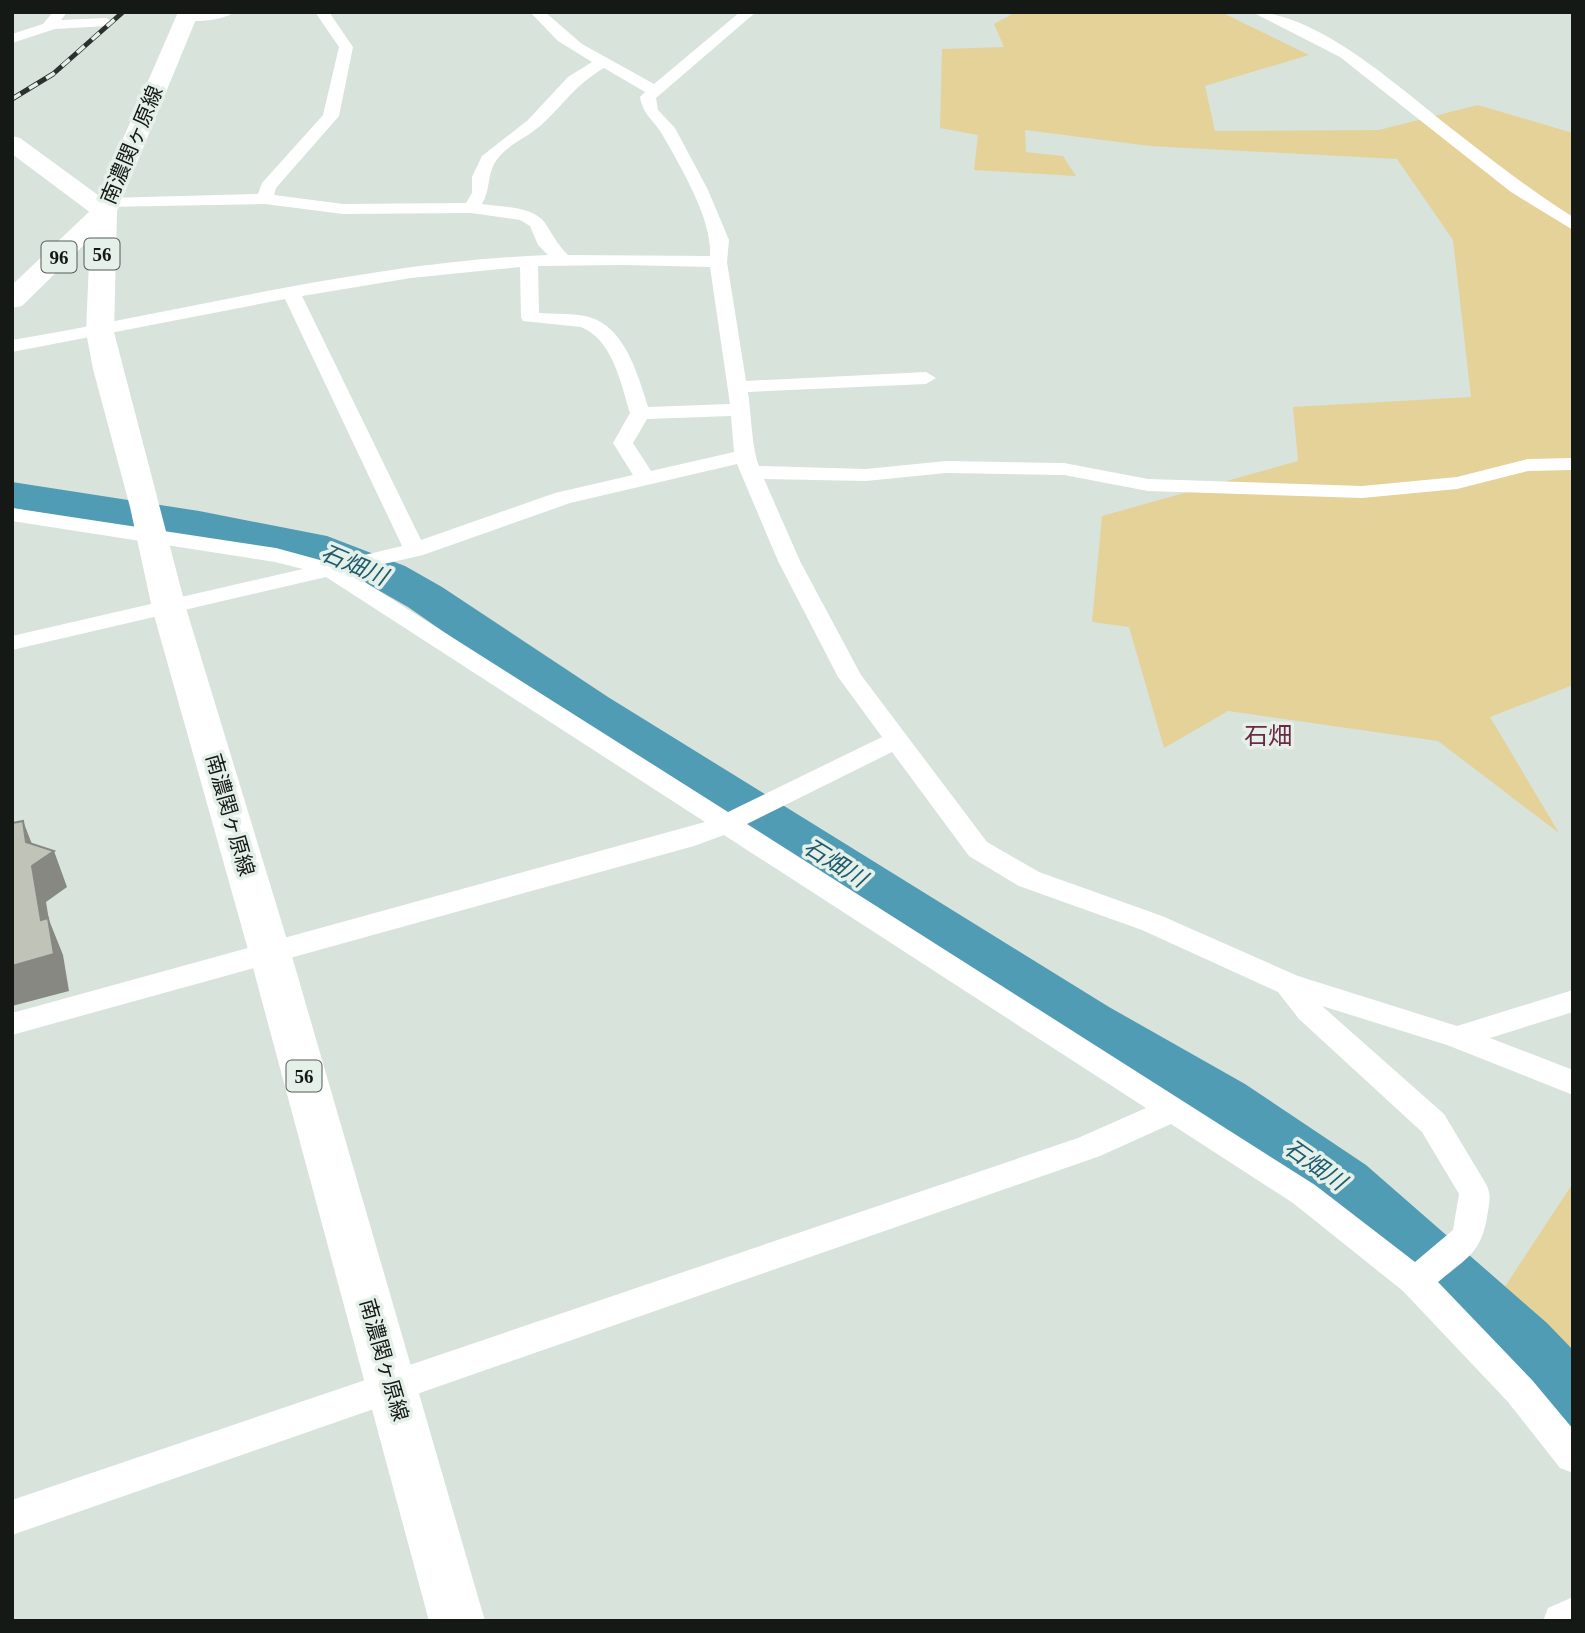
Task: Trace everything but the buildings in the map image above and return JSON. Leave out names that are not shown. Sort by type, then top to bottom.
[{"type":"main road","name":"南濃関ヶ原線","points":[[188,15],[105,207],[100,332],[107,369],[150,526],[169,608],[270,953],[457,1621]]},
{"type":"main road","points":[[12,143],[105,207]]},
{"type":"main road","name":"96","points":[[12,300],[105,207]]},
{"type":"street","points":[[12,39],[46,27],[60,12]]},
{"type":"street","points":[[188,15],[228,12]]},
{"type":"street","points":[[265,199],[268,187],[331,116],[338,94],[346,47],[322,12]]},
{"type":"street","points":[[537,12],[564,40],[601,63],[631,75],[653,90]]},
{"type":"street","points":[[749,12],[653,90],[648,97],[650,111],[667,128],[700,190],[720,240],[718,262],[748,464],[821,626],[850,677],[978,849],[1029,879],[1152,923],[1288,984],[1457,1037],[1573,1083]]},
{"type":"street","points":[[1259,12],[1318,38],[1345,54],[1517,188],[1573,225]]},
{"type":"street","points":[[12,29],[106,22]]},
{"type":"street","points":[[471,208],[480,192],[480,177],[488,159],[506,142],[534,123],[573,80],[601,63]]},
{"type":"street","points":[[105,207],[265,199],[342,209],[471,208],[525,216],[537,223],[547,245],[561,258]]},
{"type":"street","points":[[12,346],[416,272],[561,258],[718,262]]},
{"type":"street","points":[[528,261],[530,317],[588,322],[596,327],[619,353],[640,413],[623,443],[645,478]]},
{"type":"street","points":[[291,293],[415,550]]},
{"type":"street","points":[[737,387],[926,378]]},
{"type":"street","points":[[640,413],[739,410]]},
{"type":"street","points":[[12,643],[415,550],[563,498],[645,478],[748,464],[866,475],[946,467],[1046,471],[1064,469],[1148,485],[1349,492],[1457,483],[1528,465],[1573,464]]},
{"type":"street","points":[[12,514],[150,526],[336,568],[734,820],[1304,1194],[1415,1281],[1520,1391],[1573,1456]]},
{"type":"street","points":[[12,1024],[694,837],[734,820],[868,752],[897,741]]},
{"type":"street","points":[[1288,984],[1309,1012],[1433,1123],[1475,1193],[1468,1237],[1415,1281]]},
{"type":"street","points":[[1457,1037],[1573,1001]]},
{"type":"street","points":[[12,1518],[1089,1147],[1173,1110]]},
{"type":"street","points":[[1562,1621],[1573,1616]]},
{"type":"shaded area","points":[[1016,12],[1221,12],[1309,55],[1205,86],[1215,131],[1379,130],[1478,105],[1573,133],[1573,685],[1490,717],[1559,833],[1438,741],[1228,711],[1164,748],[1129,627],[1092,622],[1102,516],[1298,461],[1293,407],[1471,397],[1453,240],[1397,159],[1150,146],[1025,130],[1026,152],[1063,156],[1076,176],[974,170],[978,135],[940,128],[942,49],[1004,47],[994,24]]},
{"type":"shaded area","points":[[1573,1183],[1573,1360],[1500,1294]]},
{"type":"waterway","name":"石畑川","points":[[12,495],[199,525],[327,550],[388,576],[425,597],[590,709],[1088,1023],[1223,1102],[1343,1184],[1522,1345],[1573,1401]]},
{"type":"waterway","points":[[1522,1345],[1573,1364]]},
{"type":"railway","points":[[12,99],[53,74],[123,12]]},
{"type":"district","name":"石畑","points":[[1268,736]]}]
